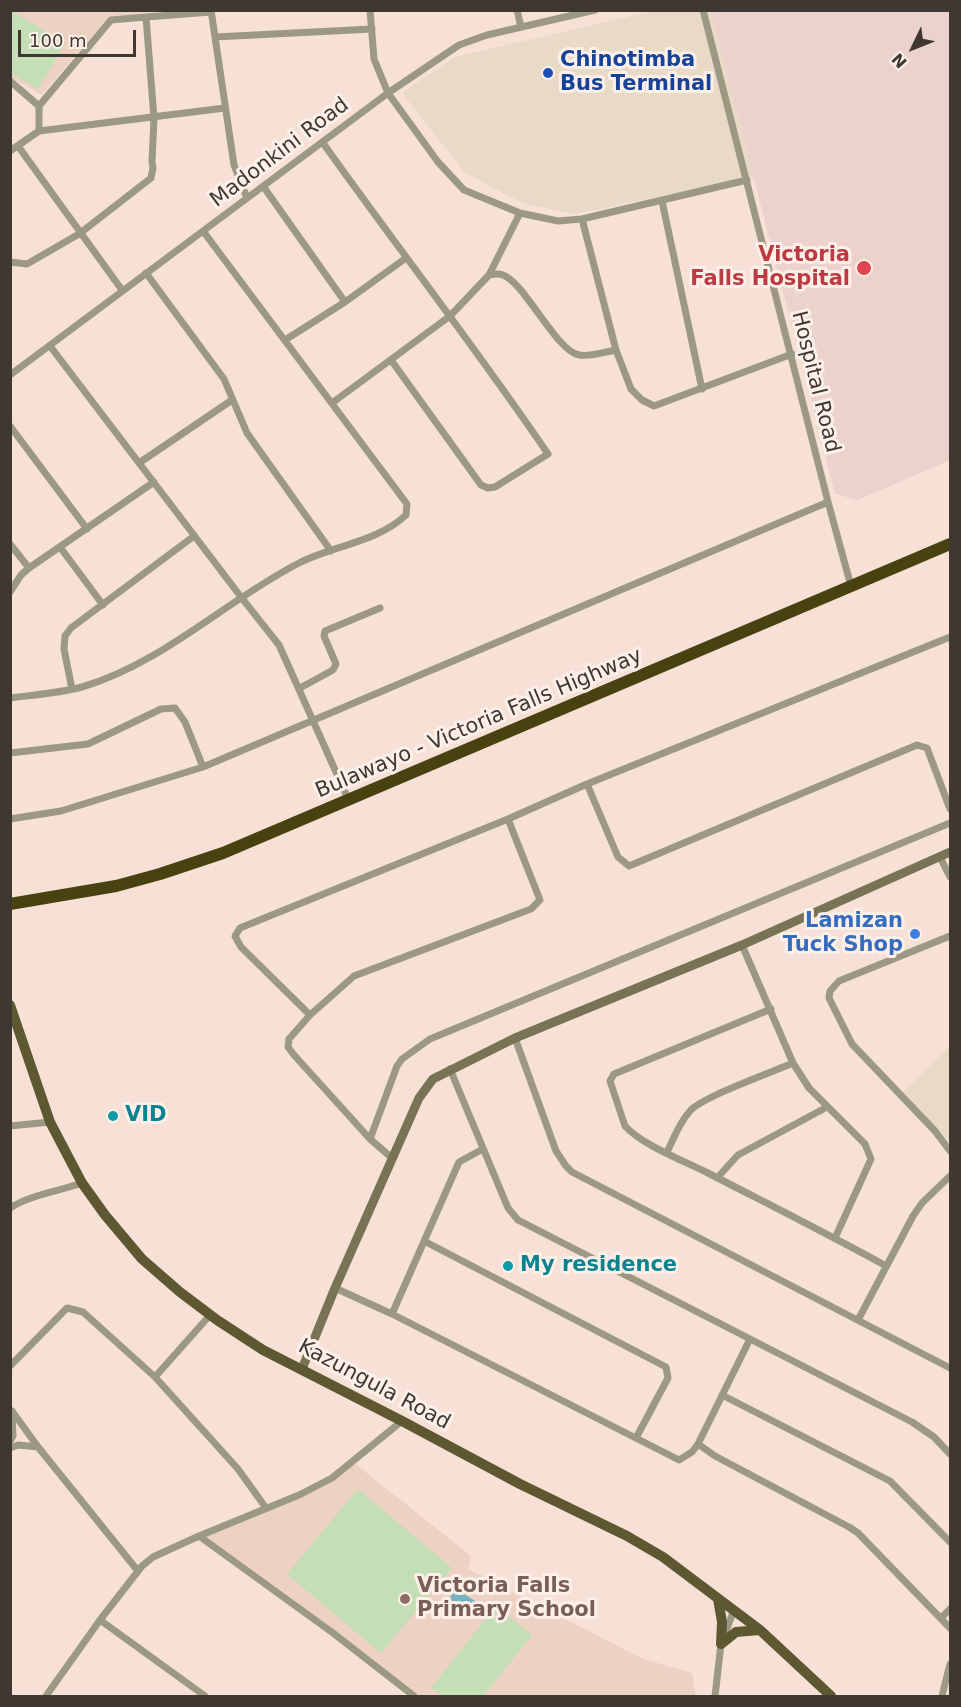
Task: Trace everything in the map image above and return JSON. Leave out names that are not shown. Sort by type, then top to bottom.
[{"type":"highway","name":"Bulawayo - Victoria Falls Highway","points":[[10,904],[116,886],[223,853],[951,544]]},
{"type":"main road","name":"Kazungula Road","points":[[10,1005],[51,1122],[82,1183],[105,1215],[142,1258],[210,1315],[263,1350],[654,1551],[760,1630],[831,1696]]},
{"type":"main road","points":[[718,1599],[722,1622],[721,1644]]},
{"type":"main road","points":[[721,1644],[736,1632],[760,1630]]},
{"type":"street","points":[[370,10],[374,59],[388,93],[438,162],[464,189],[520,213],[558,221],[582,219],[747,180]]},
{"type":"street","points":[[517,10],[521,27]]},
{"type":"street","name":"Madonkini Road","points":[[10,375],[388,93],[459,45],[487,35],[595,10]]},
{"type":"street","name":"Hospital Road","points":[[703,10],[851,586]]},
{"type":"street","points":[[39,131],[39,105],[111,20],[211,11],[234,165],[247,198]]},
{"type":"street","points":[[10,262],[27,264],[79,234],[151,178],[154,118],[146,17]]},
{"type":"street","points":[[215,37],[372,29]]},
{"type":"street","points":[[10,81],[39,105]]},
{"type":"street","points":[[10,151],[39,131],[225,108]]},
{"type":"street","points":[[322,142],[507,394],[548,454],[495,488],[481,485],[391,360]]},
{"type":"street","points":[[18,147],[79,234],[122,290]]},
{"type":"street","points":[[263,186],[345,302]]},
{"type":"street","points":[[662,201],[702,389]]},
{"type":"street","points":[[332,403],[450,316],[489,275],[520,213]]},
{"type":"street","points":[[582,219],[616,350],[631,389],[648,404],[654,406],[792,354]]},
{"type":"street","points":[[10,698],[72,689],[98,681],[147,659],[241,597],[300,562],[375,535],[397,524],[406,515],[406,504],[203,231]]},
{"type":"street","points":[[285,340],[345,302],[406,258]]},
{"type":"street","points":[[146,273],[224,379],[247,433],[331,551]]},
{"type":"street","points":[[489,275],[498,274],[510,279],[562,343],[574,353],[580,355],[616,350]]},
{"type":"street","points":[[50,346],[279,645],[349,801]]},
{"type":"street","points":[[139,463],[232,400]]},
{"type":"street","points":[[10,426],[87,529]]},
{"type":"street","points":[[10,592],[21,575],[29,568],[154,482]]},
{"type":"street","points":[[10,819],[61,811],[203,767],[828,502]]},
{"type":"street","points":[[72,689],[63,650],[65,636],[71,628],[194,536]]},
{"type":"street","points":[[10,544],[29,568]]},
{"type":"street","points":[[60,547],[103,605]]},
{"type":"street","points":[[300,688],[333,670],[336,664],[324,636],[325,631],[380,608]]},
{"type":"street","points":[[310,1015],[241,947],[235,936],[240,928],[508,819],[587,784],[951,637]]},
{"type":"street","points":[[10,753],[88,744],[161,709],[175,708],[185,722],[203,767]]},
{"type":"street","points":[[587,784],[618,857],[629,866],[916,745],[927,748],[951,808]]},
{"type":"street","points":[[393,1158],[370,1138],[294,1055],[288,1047],[290,1039],[310,1015],[354,976],[531,909],[540,900],[508,819]]},
{"type":"street","points":[[370,1138],[397,1066],[402,1059],[430,1039],[951,824]]},
{"type":"street","points":[[302,1369],[393,1158],[425,1088],[434,1079],[515,1038],[742,945],[951,852]]},
{"type":"street","points":[[940,857],[951,877]]},
{"type":"street","points":[[951,936],[840,981],[830,991],[829,998],[852,1044],[935,1131],[951,1151]]},
{"type":"street","points":[[742,945],[793,1063],[809,1088],[865,1144],[871,1159],[835,1238]]},
{"type":"street","points":[[771,1009],[611,1077],[611,1086],[625,1126],[630,1132],[667,1152],[886,1266]]},
{"type":"street","points":[[515,1038],[556,1151],[572,1172],[951,1368]]},
{"type":"street","points":[[667,1152],[680,1124],[692,1109],[708,1099],[793,1063]]},
{"type":"street","points":[[450,1069],[508,1208],[518,1220],[912,1422],[934,1437],[951,1454]]},
{"type":"street","points":[[717,1178],[738,1155],[827,1107]]},
{"type":"street","points":[[10,1126],[51,1122]]},
{"type":"street","points":[[392,1314],[459,1162],[483,1149]]},
{"type":"street","points":[[858,1320],[922,1203],[951,1176]]},
{"type":"street","points":[[10,1208],[33,1197],[82,1183]]},
{"type":"street","points":[[424,1241],[666,1367],[668,1378],[636,1437]]},
{"type":"street","points":[[335,1288],[392,1314],[679,1460],[692,1452],[698,1444],[750,1339]]},
{"type":"street","points":[[10,1366],[67,1308],[83,1312],[154,1377],[238,1468],[266,1508]]},
{"type":"street","points":[[154,1377],[210,1315]]},
{"type":"street","points":[[722,1395],[890,1481],[951,1542]]},
{"type":"street","points":[[10,1441],[14,1430],[11,1410]]},
{"type":"street","points":[[11,1410],[138,1571]]},
{"type":"street","points":[[46,1696],[100,1620],[138,1571],[153,1557],[299,1495],[332,1478],[402,1420]]},
{"type":"street","points":[[698,1444],[715,1456],[858,1533],[951,1628]]},
{"type":"street","points":[[10,1448],[18,1445],[38,1447]]},
{"type":"street","points":[[199,1536],[333,1633],[414,1696]]},
{"type":"street","points":[[941,1618],[951,1609]]},
{"type":"street","points":[[715,1696],[721,1644],[734,1610]]},
{"type":"street","points":[[100,1620],[205,1696]]},
{"type":"street","points":[[942,1696],[949,1679],[951,1664]]},
{"type":"shaded area","points":[[11,11],[169,11],[109,17],[41,95],[11,77]]},
{"type":"shaded area","points":[[653,11],[711,11],[755,177],[574,214],[523,203],[465,173],[402,93],[455,57]]},
{"type":"shaded area","name":"Victoria Falls Hospital","points":[[711,11],[950,11],[950,460],[858,500],[835,494]]},
{"type":"shaded area","points":[[950,1045],[950,1142],[903,1092]]},
{"type":"shaded area","name":"Victoria Falls Primary School","points":[[353,1462],[471,1556],[468,1569],[643,1659],[692,1673],[696,1696],[414,1696],[199,1536],[299,1495]]},
{"type":"green space","points":[[11,11],[65,43],[38,89],[11,73]]},
{"type":"green space","points":[[358,1489],[452,1568],[381,1653],[287,1574]]},
{"type":"green space","points":[[496,1606],[532,1635],[483,1696],[442,1696],[431,1688]]},
{"type":"water","points":[[456,1589],[480,1604],[470,1619],[446,1603]]},
{"type":"place","name":"Chinotimba Bus Terminal","points":[[548,73]]},
{"type":"place","name":"Victoria Falls Hospital","points":[[864,268]]},
{"type":"place","name":"Lamizan Tuck Shop","points":[[915,934]]},
{"type":"place","name":"VID","points":[[113,1116]]},
{"type":"place","name":"My residence","points":[[508,1266]]},
{"type":"place","name":"Victoria Falls Primary School","points":[[405,1599]]}]
